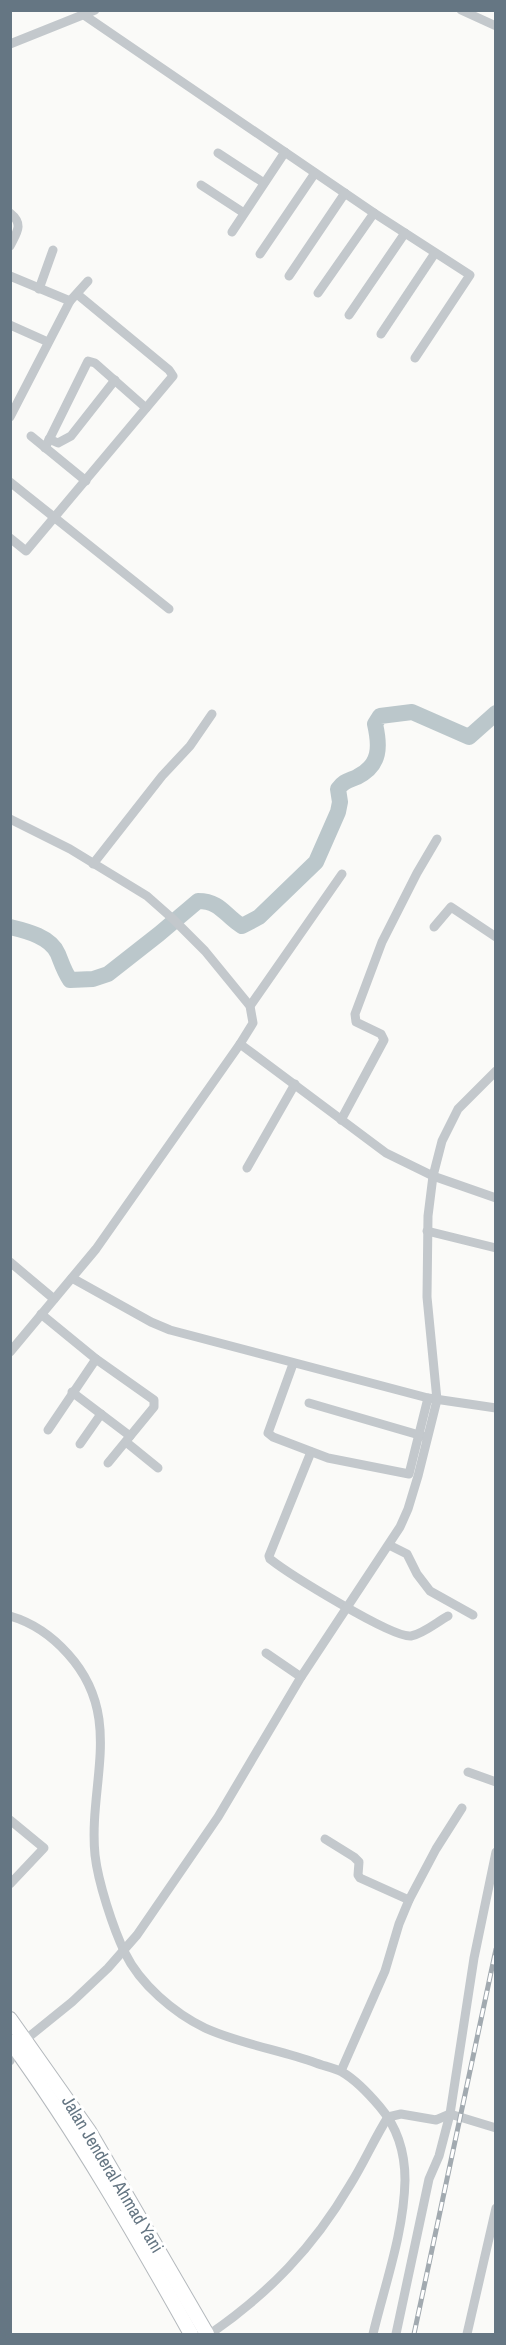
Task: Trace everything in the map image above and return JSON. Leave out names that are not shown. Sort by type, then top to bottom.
[{"type":"highway","name":"Jalan Jenderal Ahmad Yani","points":[[10,2019],[15,2048],[89,2131],[209,2334]]},
{"type":"highway","points":[[15,2048],[61,2112],[191,2334]]},
{"type":"street","points":[[10,44],[95,10]]},
{"type":"street","points":[[461,10],[495,26]]},
{"type":"street","points":[[84,15],[374,213],[470,275],[415,358]]},
{"type":"street","points":[[232,232],[285,152]]},
{"type":"street","points":[[218,153],[264,183]]},
{"type":"street","points":[[260,254],[315,173]]},
{"type":"street","points":[[201,185],[244,213]]},
{"type":"street","points":[[289,276],[345,193]]},
{"type":"street","points":[[10,213],[18,219],[19,223],[10,246]]},
{"type":"street","points":[[318,293],[374,213]]},
{"type":"street","points":[[349,315],[405,233]]},
{"type":"street","points":[[39,289],[53,250]]},
{"type":"street","points":[[381,334],[435,253]]},
{"type":"street","points":[[10,276],[39,289],[73,297],[172,373],[172,378],[26,551],[10,538]]},
{"type":"street","points":[[10,417],[73,297],[88,281]]},
{"type":"street","points":[[10,325],[48,342]]},
{"type":"street","points":[[47,443],[88,361],[95,363],[147,408]]},
{"type":"street","points":[[47,443],[58,443],[71,436],[115,380]]},
{"type":"street","points":[[31,436],[47,443],[86,481]]},
{"type":"street","points":[[10,482],[169,609]]},
{"type":"street","points":[[93,864],[162,776],[190,746],[212,714]]},
{"type":"street","points":[[10,819],[147,896],[174,919],[205,951],[250,1006],[254,1016],[253,1023],[240,1044],[96,1249],[10,1352]]},
{"type":"street","points":[[341,1120],[384,1040],[381,1034],[356,1022],[355,1014],[381,942],[437,839]]},
{"type":"street","points":[[250,1006],[342,874]]},
{"type":"street","points":[[434,927],[452,907],[495,937]]},
{"type":"street","points":[[240,1044],[386,1153],[433,1176],[495,1198]]},
{"type":"street","points":[[15,2048],[72,2002],[124,1951],[164,1899],[218,1817],[302,1677],[389,1545],[408,1509],[413,1475],[433,1399],[427,1297],[427,1231],[433,1176],[442,1141],[458,1109],[495,1071]]},
{"type":"street","points":[[247,1168],[295,1084]]},
{"type":"street","points":[[427,1231],[495,1248]]},
{"type":"street","points":[[10,1262],[54,1299]]},
{"type":"street","points":[[72,1278],[151,1322],[170,1330],[433,1399],[495,1408]]},
{"type":"street","points":[[41,1314],[96,1359],[154,1400],[154,1407],[108,1463]]},
{"type":"street","points":[[48,1430],[96,1359]]},
{"type":"street","points":[[293,1364],[268,1433],[328,1458],[413,1475]]},
{"type":"street","points":[[72,1392],[100,1414],[158,1468]]},
{"type":"street","points":[[309,1403],[424,1436]]},
{"type":"street","points":[[80,1444],[100,1414]]},
{"type":"street","points":[[311,1452],[269,1556],[270,1559],[346,1608],[406,1636],[419,1633],[447,1616]]},
{"type":"street","points":[[389,1545],[407,1554],[417,1574],[430,1591],[473,1615]]},
{"type":"street","points":[[12,1619],[37,1627],[58,1643],[74,1660],[92,1690],[97,1710],[101,1747],[95,1822],[95,1854],[99,1881],[124,1951],[137,1975],[167,2003],[204,2028],[341,2072],[368,2094],[388,2117],[398,2136],[404,2157],[405,2187],[400,2230],[373,2334]]},
{"type":"street","points":[[266,1653],[302,1677]]},
{"type":"street","points":[[468,1772],[495,1782]]},
{"type":"street","points":[[341,2072],[385,1971],[409,1900],[436,1848],[462,1808]]},
{"type":"street","points":[[10,1820],[44,1848],[10,1884]]},
{"type":"street","points":[[325,1839],[354,1857],[358,1862],[360,1878],[409,1900]]},
{"type":"street","points":[[396,2334],[429,2179],[439,2156],[450,2115],[474,1958],[495,1852]]},
{"type":"street","points":[[209,2334],[262,2296],[307,2249],[350,2186],[371,2143],[388,2117],[400,2114],[436,2120],[450,2115],[495,2128]]},
{"type":"street","points":[[466,2334],[495,2208]]},
{"type":"street","points":[[485,2256],[495,2260]]},
{"type":"waterway","points":[[10,927],[38,936],[50,943],[55,948],[70,980],[93,979],[108,974],[198,901],[218,906],[242,926],[259,917],[316,862],[338,812],[340,802],[338,789],[344,783],[365,772],[375,761],[378,747],[375,724],[380,716],[412,712],[469,737],[496,713]]},
{"type":"railway","points":[[414,2334],[496,1949]]}]
